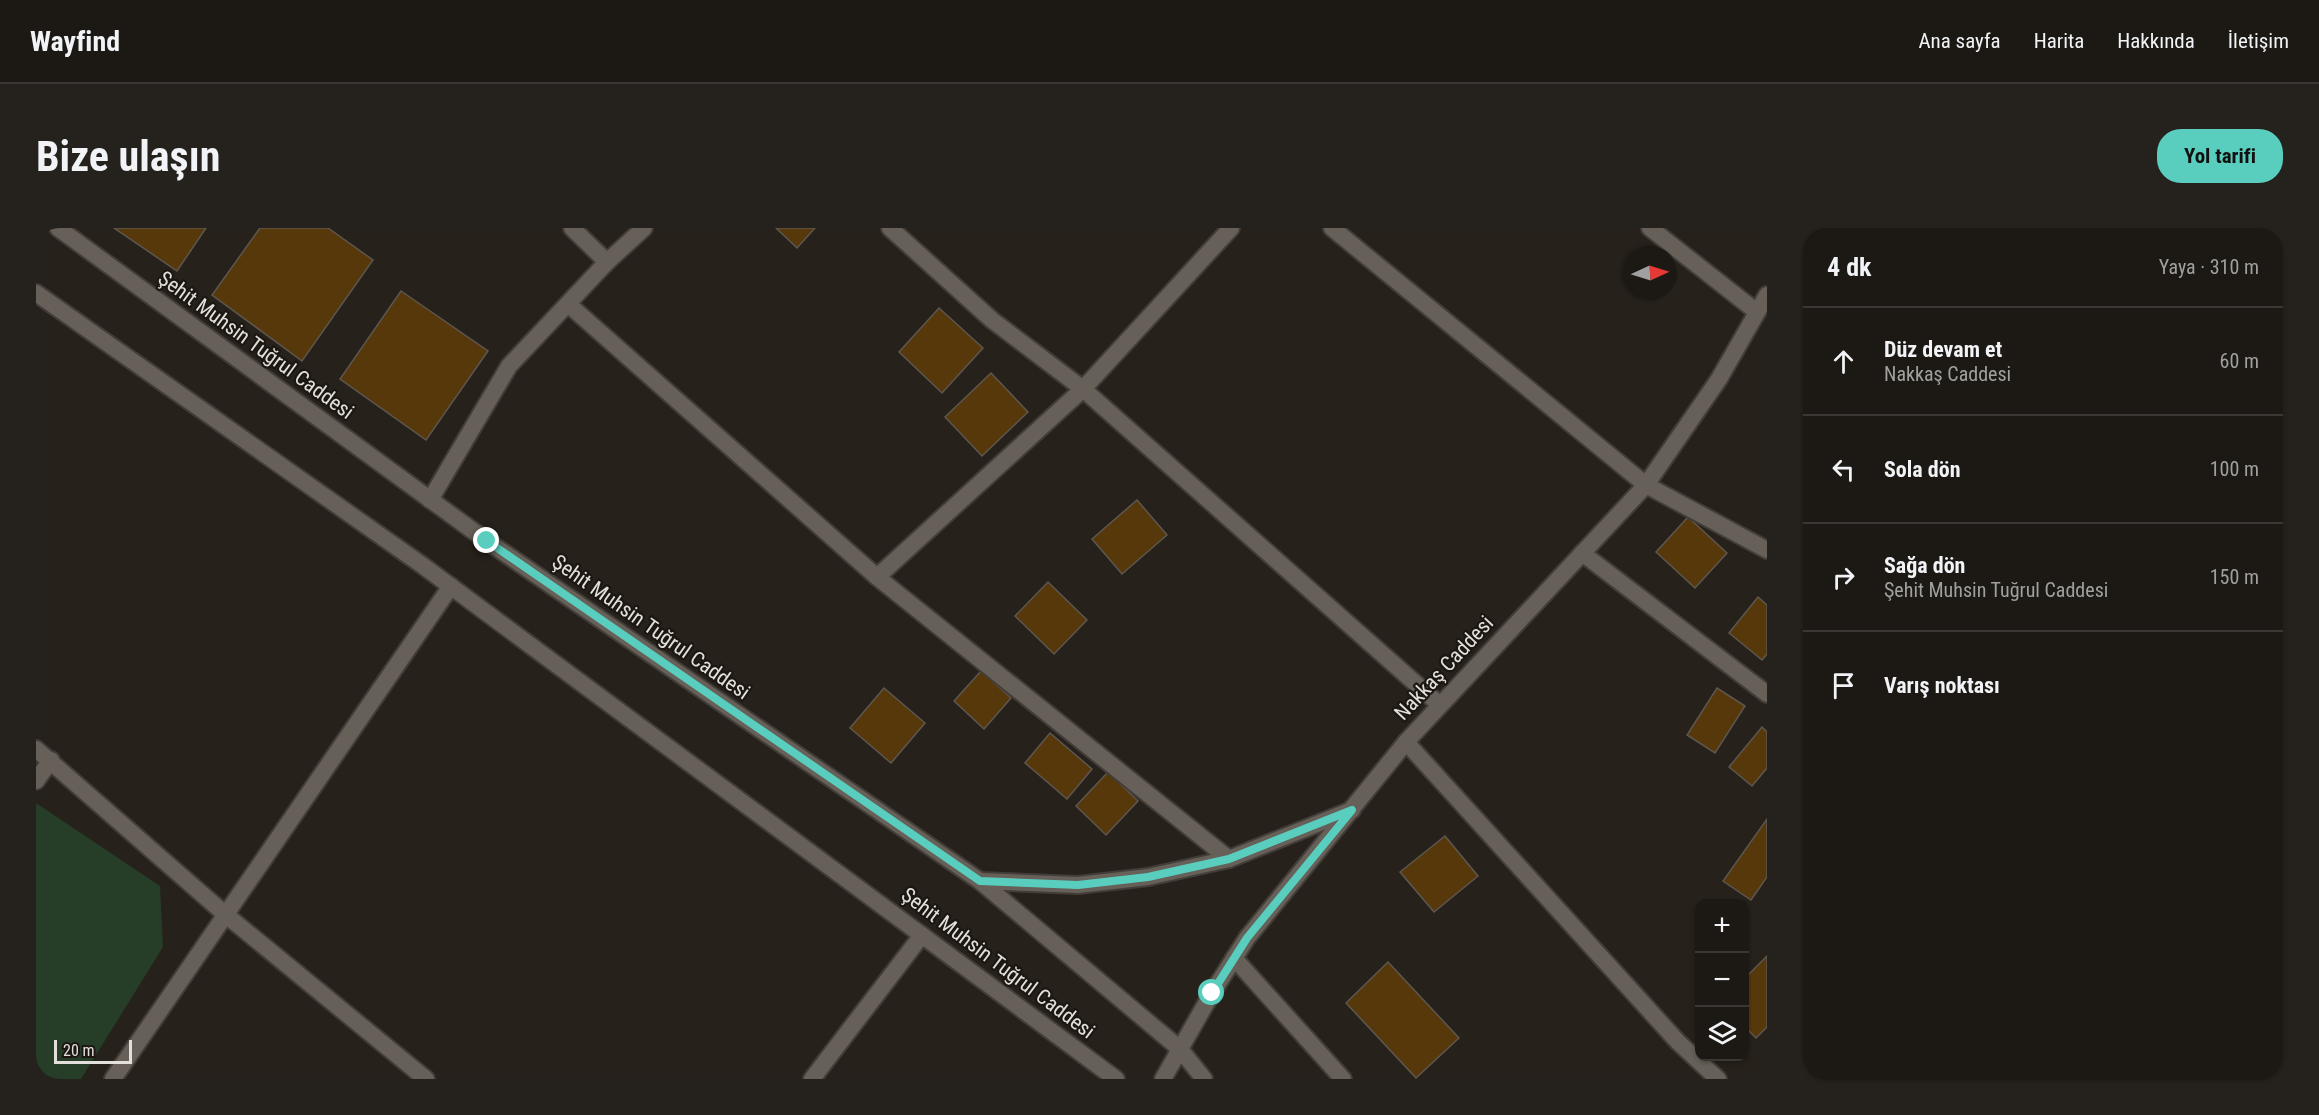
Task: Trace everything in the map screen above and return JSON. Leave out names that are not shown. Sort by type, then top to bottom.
[{"type":"street","name":"Şehit Muhsin Tuğrul Caddesi","points":[[58,228],[507,555],[980,881],[1180,1049],[1204,1079]]},
{"type":"street","points":[[572,228],[607,262]]},
{"type":"street","points":[[430,500],[509,366],[607,262],[644,228]]},
{"type":"street","points":[[890,228],[992,320],[1083,389],[1440,705]]},
{"type":"street","points":[[877,577],[1083,389],[1231,228]]},
{"type":"street","points":[[1332,228],[1646,485],[1767,550]]},
{"type":"street","points":[[1650,228],[1757,312]]},
{"type":"street","name":"Şehit Muhsin Tuğrul Caddesi","points":[[36,293],[451,586],[1116,1079]]},
{"type":"street","name":"Nakkaş Caddesi","points":[[1163,1079],[1247,938],[1406,742],[1646,485],[1719,379],[1767,295]]},
{"type":"street","points":[[567,304],[877,577],[1229,859]]},
{"type":"street","points":[[1582,553],[1767,694]]},
{"type":"street","points":[[113,1079],[451,586]]},
{"type":"street","points":[[1406,742],[1678,1042],[1718,1079]]},
{"type":"street","points":[[36,750],[51,760],[226,915],[420,1077]]},
{"type":"street","points":[[36,781],[51,760]]},
{"type":"street","points":[[980,881],[1078,885],[1148,877],[1229,859],[1352,810]]},
{"type":"street","points":[[812,1079],[922,935]]},
{"type":"street","points":[[1234,958],[1343,1079]]},
{"type":"green space","points":[[36,803],[160,886],[163,947],[81,1079],[36,1079]]},
{"type":"building","points":[[114,228],[206,228],[177,271]]},
{"type":"building","points":[[260,228],[328,228],[373,260],[302,361],[212,295]]},
{"type":"building","points":[[776,228],[815,228],[797,248]]},
{"type":"building","points":[[401,291],[488,351],[426,440],[340,379]]},
{"type":"building","points":[[939,308],[983,348],[942,393],[899,352]]},
{"type":"building","points":[[991,373],[1028,412],[982,456],[945,417]]},
{"type":"building","points":[[1137,500],[1167,535],[1122,574],[1092,539]]},
{"type":"building","points":[[1688,517],[1727,553],[1695,588],[1656,552]]},
{"type":"building","points":[[1048,582],[1087,620],[1054,654],[1015,616]]},
{"type":"building","points":[[1758,597],[1767,605],[1767,654],[1762,660],[1729,633]]},
{"type":"building","points":[[981,671],[1011,698],[984,729],[954,701]]},
{"type":"building","points":[[884,688],[925,723],[891,763],[850,728]]},
{"type":"building","points":[[1717,688],[1745,706],[1715,753],[1687,735]]},
{"type":"building","points":[[1762,727],[1767,732],[1767,768],[1752,786],[1729,767]]},
{"type":"building","points":[[1050,733],[1092,769],[1067,799],[1025,763]]},
{"type":"building","points":[[1108,772],[1138,801],[1106,835],[1076,806]]},
{"type":"building","points":[[1767,819],[1767,877],[1751,900],[1723,881]]},
{"type":"building","points":[[1445,836],[1478,876],[1434,912],[1400,872]]},
{"type":"building","points":[[1767,956],[1767,1027],[1756,1038],[1749,1031],[1749,974]]},
{"type":"building","points":[[1388,962],[1459,1038],[1416,1078],[1346,1003]]},
{"type":"route","points":[[487,541],[980,881],[1078,885],[1148,877],[1229,859],[1352,810],[1247,938],[1212,993]]}]
